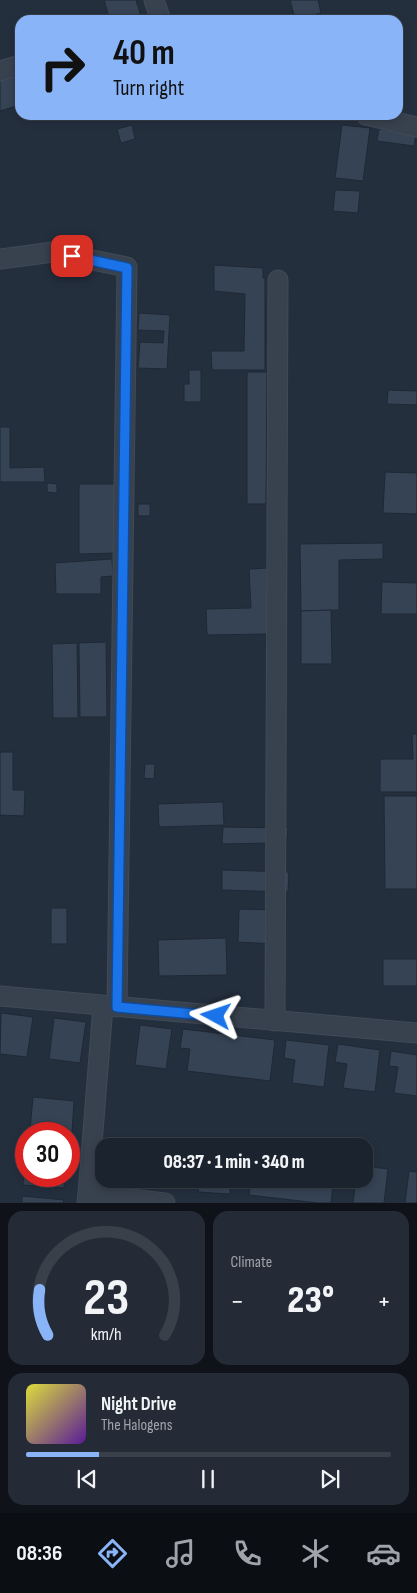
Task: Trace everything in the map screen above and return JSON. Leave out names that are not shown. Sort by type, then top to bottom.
[{"type":"street","points":[[154,0],[159,15]]},
{"type":"street","points":[[0,71],[15,66]]},
{"type":"street","points":[[387,120],[417,127]]},
{"type":"street","points":[[0,259],[53,252],[127,268],[110,1006],[87,1199],[165,1203]]},
{"type":"street","points":[[275,1021],[278,280]]},
{"type":"street","points":[[0,996],[417,1033]]},
{"type":"building","points":[[104,0],[136,0],[140,15],[108,15]]},
{"type":"building","points":[[290,0],[318,0],[321,13],[294,15]]},
{"type":"building","points":[[15,76],[15,106],[0,111],[0,80]]},
{"type":"building","points":[[132,125],[135,139],[121,143],[117,129]]},
{"type":"building","points":[[342,125],[370,128],[363,181],[335,178]]},
{"type":"building","points":[[379,129],[416,134],[414,146],[377,141]]},
{"type":"building","points":[[335,190],[360,191],[358,213],[333,211]]},
{"type":"building","points":[[214,265],[263,268],[263,278],[265,278],[265,370],[212,370],[211,351],[244,351],[245,294],[214,291]]},
{"type":"building","points":[[139,313],[170,315],[167,369],[138,368],[140,342],[163,343],[164,331],[138,330]]},
{"type":"building","points":[[189,370],[201,370],[201,402],[184,402],[184,384],[189,384]]},
{"type":"building","points":[[247,372],[267,372],[266,504],[247,504]]},
{"type":"building","points":[[388,390],[417,391],[417,405],[387,404]]},
{"type":"building","points":[[0,427],[10,427],[10,468],[44,467],[45,482],[0,482]]},
{"type":"building","points":[[385,472],[417,473],[417,514],[383,513]]},
{"type":"building","points":[[47,483],[57,484],[57,493],[47,492]]},
{"type":"building","points":[[79,484],[116,484],[116,553],[79,554]]},
{"type":"building","points":[[138,504],[150,504],[150,516],[138,516]]},
{"type":"building","points":[[383,543],[383,559],[339,560],[339,610],[301,611],[300,544]]},
{"type":"building","points":[[112,559],[113,576],[101,577],[101,594],[56,594],[55,563]]},
{"type":"building","points":[[267,568],[269,634],[207,635],[206,609],[251,608],[249,569]]},
{"type":"building","points":[[382,582],[417,583],[417,614],[381,614]]},
{"type":"building","points":[[331,610],[332,664],[301,664],[301,611]]},
{"type":"building","points":[[106,642],[107,717],[80,717],[79,643]]},
{"type":"building","points":[[77,643],[78,718],[53,718],[52,644]]},
{"type":"building","points":[[412,734],[417,734],[417,792],[380,792],[380,759],[413,759]]},
{"type":"building","points":[[0,752],[13,752],[13,790],[25,790],[24,816],[0,815]]},
{"type":"building","points":[[145,764],[155,764],[154,779],[144,778]]},
{"type":"building","points":[[384,796],[417,796],[417,889],[385,889]]},
{"type":"building","points":[[223,802],[224,825],[159,827],[158,804]]},
{"type":"building","points":[[223,827],[288,828],[287,839],[275,838],[270,843],[222,844]]},
{"type":"building","points":[[222,870],[289,872],[288,892],[222,890]]},
{"type":"building","points":[[51,908],[67,908],[67,944],[51,944]]},
{"type":"building","points":[[239,909],[274,910],[273,944],[238,942]]},
{"type":"building","points":[[226,938],[227,975],[159,976],[158,940]]},
{"type":"building","points":[[383,959],[417,959],[417,986],[383,986]]},
{"type":"building","points":[[1,1013],[33,1017],[27,1057],[0,1054]]},
{"type":"building","points":[[54,1018],[86,1022],[80,1063],[49,1059]]},
{"type":"building","points":[[140,1025],[172,1029],[166,1069],[135,1065]]},
{"type":"building","points":[[183,1029],[275,1040],[270,1081],[187,1071],[190,1049],[180,1048]]},
{"type":"building","points":[[286,1040],[329,1045],[324,1087],[292,1083],[295,1060],[284,1058]]},
{"type":"building","points":[[338,1044],[380,1050],[375,1092],[343,1088],[347,1064],[335,1062]]},
{"type":"building","points":[[391,1051],[417,1055],[417,1096],[394,1093],[398,1067],[389,1066]]},
{"type":"building","points":[[33,1097],[74,1101],[73,1122],[31,1122]]},
{"type":"building","points":[[373,1167],[388,1169],[384,1203],[353,1203],[355,1188],[373,1188]]},
{"type":"building","points":[[409,1171],[417,1172],[417,1203],[405,1203]]},
{"type":"building","points":[[198,1188],[230,1188],[230,1194],[198,1192]]},
{"type":"building","points":[[250,1188],[333,1188],[331,1203],[249,1195]]},
{"type":"building","points":[[22,1196],[64,1200],[63,1203],[22,1203]]},
{"type":"route","points":[[72,256],[127,268],[117,1007],[216,1016]]}]
